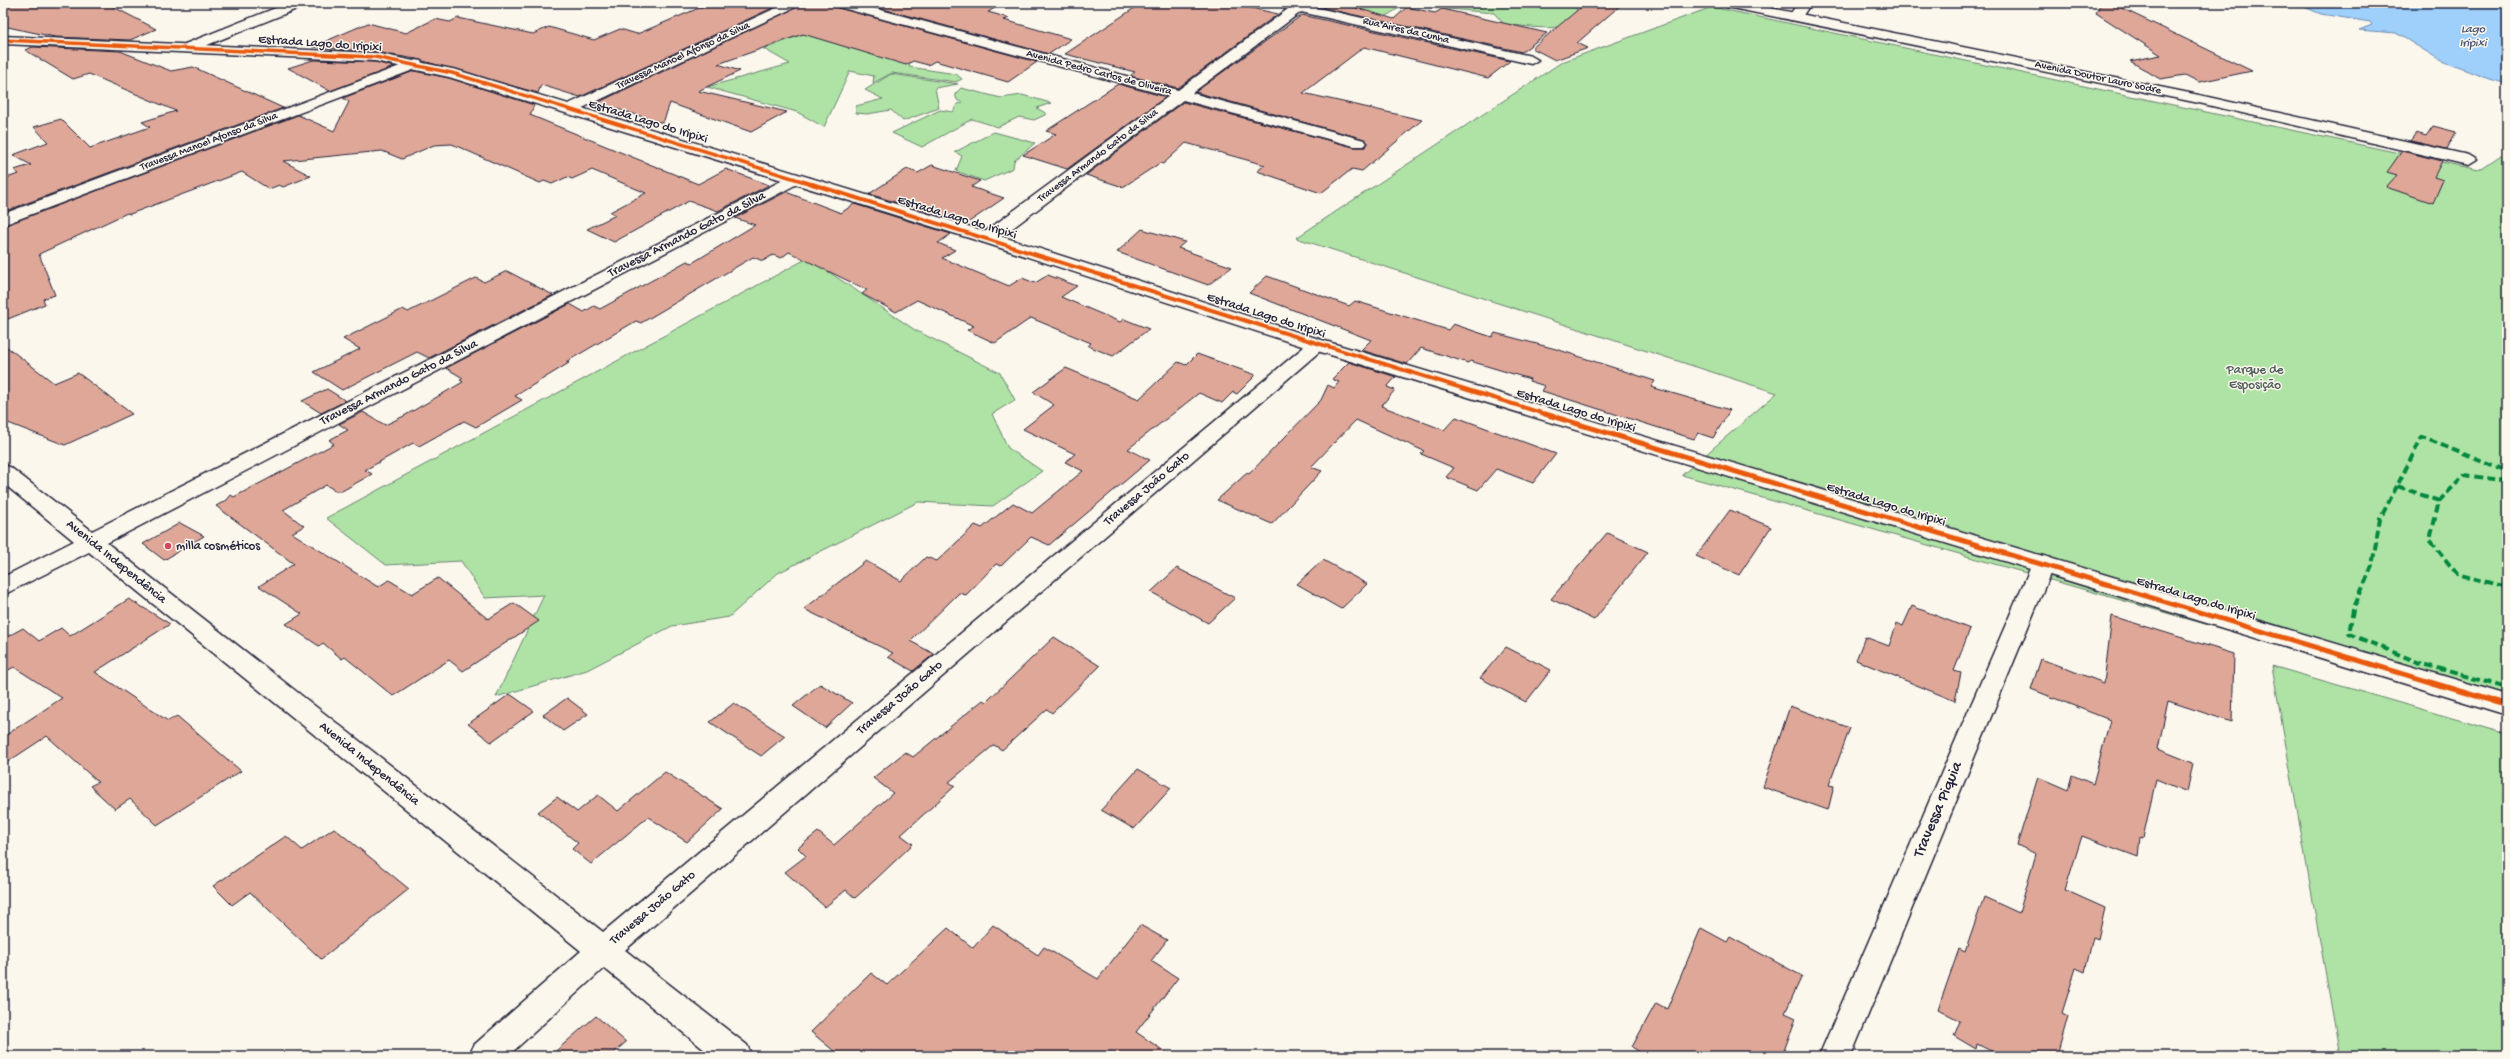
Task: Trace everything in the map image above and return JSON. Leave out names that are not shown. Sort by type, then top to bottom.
[{"type":"street","points":[[266,3],[283,9]]},
{"type":"street","points":[[190,47],[299,3]]},
{"type":"street","name":"Travessa Manoel Afonso da Silva","points":[[569,109],[798,3]]},
{"type":"street","name":"Avenida Pedro Carlos de Oliveira","points":[[840,3],[1358,143]]},
{"type":"street","name":"Rua Aires da Cunha","points":[[1281,3],[1302,5],[1531,60]]},
{"type":"street","name":"Avenida Doutor Lauro Sodre","points":[[1727,3],[2258,111],[2468,160]]},
{"type":"street","points":[[1795,17],[1806,3]]},
{"type":"street","name":"Travessa Armando Gato da Silva","points":[[988,238],[1302,5]]},
{"type":"street","name":"Estrada Lago do Iripixi","points":[[3,40],[190,47],[374,57],[416,64],[452,73],[988,238],[1318,345],[2507,705]]},
{"type":"street","name":"Travessa Manoel Afonso da Silva","points":[[3,220],[416,64]]},
{"type":"street","name":"Travessa Armando Gato da Silva","points":[[3,587],[795,179]]},
{"type":"street","name":"Travessa João Gato","points":[[485,1056],[603,950],[1318,345]]},
{"type":"street","name":"Avenida Independência","points":[[3,472],[736,1056]]},
{"type":"street","name":"Travessa Piquia","points":[[1835,1056],[2043,564]]},
{"type":"green space","points":[[1366,3],[1565,3],[1575,6],[1580,18],[1564,26],[1544,28],[1504,24],[1494,13],[1404,5],[1378,21],[1349,14]]},
{"type":"green space","name":"Parque de Esposição","points":[[1712,7],[2479,170],[2507,151],[2507,710],[1682,475],[1777,393],[1296,238],[1562,62]]},
{"type":"green space","points":[[824,26],[849,49],[862,46],[910,61],[909,67],[956,74],[962,79],[956,82],[892,73],[873,83],[874,76],[850,71],[824,127],[797,112],[707,87],[790,64],[764,49]]},
{"type":"green space","points":[[891,74],[958,84],[935,88],[939,108],[903,121],[891,110],[867,114],[856,113],[856,106],[883,99],[865,90]]},
{"type":"green space","points":[[961,88],[1001,98],[1022,95],[1051,103],[1037,108],[1047,114],[1034,120],[1019,117],[998,127],[972,119],[922,147],[892,133],[940,110],[953,112],[957,104],[963,103],[957,100],[955,94]]},
{"type":"green space","points":[[994,132],[1035,143],[1014,161],[1013,168],[984,181],[956,171],[962,156],[955,152]]},
{"type":"green space","points":[[808,258],[915,330],[1000,373],[1015,400],[992,414],[1008,448],[1042,471],[993,506],[918,502],[778,573],[729,617],[672,626],[587,670],[496,697],[544,595],[485,598],[461,561],[386,565],[326,518]]},
{"type":"green space","points":[[2272,666],[2507,734],[2507,1056],[2340,1056]]},
{"type":"water","name":"Lago Iripixi","points":[[2295,3],[2507,3],[2507,84],[2483,77],[2440,60],[2396,33],[2359,30],[2372,25],[2370,22],[2321,14]]},
{"type":"building","points":[[3,3],[106,3],[156,29],[130,40],[55,37],[3,26]]},
{"type":"building","points":[[711,3],[783,3],[580,97],[541,85],[538,93],[416,59],[375,52],[312,47],[368,23],[406,33],[435,19],[450,22],[458,18],[533,34],[549,27],[594,40],[620,29],[637,34]]},
{"type":"building","points":[[805,3],[833,3],[835,7],[1037,62],[1008,82],[935,61],[928,65],[913,61],[906,65],[803,34],[718,64],[740,71],[698,91],[787,112],[751,132],[670,103],[663,123],[597,103]]},
{"type":"building","points":[[861,3],[1003,3],[988,12],[1009,18],[1004,20],[1071,39],[1049,54]]},
{"type":"building","points":[[1142,3],[1229,3],[1278,14],[1178,88],[1130,76],[1135,72],[1065,54]]},
{"type":"building","points":[[1331,3],[1340,3],[1394,19],[1407,7],[1435,13],[1442,9],[1547,33],[1522,52],[1323,8]]},
{"type":"building","points":[[1586,3],[1623,3],[1577,43],[1588,48],[1555,60],[1532,48]]},
{"type":"building","points":[[2101,3],[2111,3],[2252,71],[2199,82],[2185,75],[2160,79],[2130,61],[2161,55],[2096,13]]},
{"type":"building","points":[[1302,15],[1510,61],[1488,78],[1364,47],[1303,93],[1422,120],[1362,171],[1352,169],[1321,193],[1257,171],[1265,165],[1186,143],[1163,164],[1160,163],[1123,187],[1086,175],[1183,102],[1354,147],[1365,147],[1368,143],[1364,139],[1195,92]]},
{"type":"building","points":[[33,47],[120,51],[171,71],[193,67],[283,108],[3,212],[3,179],[19,174],[14,170],[31,165],[13,155],[48,142],[34,127],[61,119],[90,148],[150,127],[142,122],[176,111],[89,74],[73,79],[25,50]]},
{"type":"building","points":[[313,60],[375,62],[394,67],[330,91],[288,68]]},
{"type":"building","points":[[414,71],[449,78],[534,105],[530,115],[698,184],[726,169],[769,185],[718,211],[689,201],[614,242],[587,229],[616,215],[610,212],[646,193],[592,170],[572,179],[567,177],[552,184],[544,181],[540,183],[452,144],[434,145],[402,159],[382,151],[283,161],[311,176],[283,187],[279,185],[269,189],[242,172],[130,214],[127,213],[39,254],[55,295],[43,299],[45,304],[3,321],[3,226],[298,115],[334,131],[349,102],[343,98]]},
{"type":"building","points":[[1118,84],[1166,97],[1067,169],[1023,155],[1056,134],[1046,131]]},
{"type":"building","points":[[2433,126],[2456,132],[2447,149],[2410,141],[2416,133],[2426,136]]},
{"type":"building","points":[[2402,151],[2442,161],[2434,177],[2443,180],[2433,203],[2386,187],[2397,175],[2387,172]]},
{"type":"building","points":[[932,165],[980,181],[971,187],[1004,198],[966,224],[869,194],[907,169],[918,173]]},
{"type":"building","points":[[786,192],[841,213],[854,204],[951,234],[938,243],[955,250],[942,258],[1009,286],[1022,278],[1035,283],[1048,275],[1077,286],[1061,297],[1120,322],[1124,319],[1149,329],[1113,356],[1088,346],[1091,343],[1031,318],[995,343],[967,330],[974,326],[917,300],[896,312],[862,294],[867,290],[789,252],[781,258],[773,255],[763,261],[753,257],[641,323],[636,321],[566,362],[569,363],[515,396],[522,400],[476,427],[464,421],[419,446],[413,443],[365,470],[372,474],[342,491],[336,491],[326,485],[283,510],[304,526],[292,533],[378,587],[389,580],[412,594],[438,578],[488,619],[514,603],[539,621],[463,671],[449,660],[393,696],[345,657],[342,659],[323,643],[319,646],[286,624],[302,614],[259,586],[294,564],[216,506],[227,500],[231,495],[234,497],[334,444],[329,440],[348,430],[339,424],[363,412],[385,425],[404,416],[463,382],[460,380],[463,378],[446,368],[570,304],[584,312],[594,306],[600,309],[687,261],[692,263],[755,225],[735,218]]},
{"type":"building","points":[[1142,229],[1185,242],[1178,248],[1232,267],[1208,285],[1117,252]]},
{"type":"building","points":[[507,271],[553,295],[429,358],[417,352],[342,390],[314,372],[360,349],[343,339],[403,309],[408,312],[476,278],[484,282]]},
{"type":"building","points":[[1267,276],[1349,306],[1355,301],[1448,330],[1453,324],[1492,337],[1495,333],[1556,349],[1655,381],[1651,387],[1730,410],[1713,438],[1698,433],[1694,439],[1542,391],[1545,386],[1529,381],[1530,379],[1470,361],[1468,363],[1421,348],[1407,364],[1361,350],[1371,340],[1249,293]]},
{"type":"building","points":[[3,344],[54,383],[78,373],[132,414],[65,445],[3,421]]},
{"type":"building","points":[[1197,354],[1256,375],[1237,394],[1233,392],[1222,403],[1199,393],[1128,449],[1150,460],[1049,545],[1031,537],[1001,566],[996,564],[966,595],[959,593],[910,641],[934,654],[913,671],[888,657],[893,653],[804,609],[866,561],[901,581],[926,557],[937,561],[975,525],[982,528],[1013,503],[1032,513],[1083,471],[1065,462],[1075,454],[1023,429],[1054,405],[1033,392],[1066,368],[1139,399],[1178,362],[1186,365]]},
{"type":"building","points":[[1349,362],[1396,377],[1387,387],[1395,390],[1381,406],[1444,430],[1456,417],[1556,454],[1533,483],[1496,469],[1478,490],[1446,477],[1454,468],[1421,454],[1424,451],[1356,420],[1311,467],[1322,471],[1272,524],[1217,500],[1247,473],[1249,474],[1321,400],[1328,385],[1334,388],[1339,382],[1332,379]]},
{"type":"building","points":[[327,389],[346,401],[321,413],[302,401]]},
{"type":"building","points":[[1730,510],[1771,527],[1739,575],[1696,556]]},
{"type":"building","points":[[180,523],[204,536],[164,560],[143,544]]},
{"type":"building","points":[[1607,533],[1648,552],[1594,620],[1551,599]]},
{"type":"building","points":[[1323,560],[1367,584],[1341,609],[1297,584]]},
{"type":"building","points":[[1177,568],[1235,598],[1208,623],[1151,592]]},
{"type":"building","points":[[129,599],[170,624],[95,672],[168,721],[177,716],[241,771],[157,825],[130,799],[115,809],[90,786],[98,782],[47,736],[3,765],[3,737],[62,698],[14,667],[3,673],[3,639],[23,628],[39,641],[61,628],[70,636]]},
{"type":"building","points":[[1912,606],[1970,629],[1954,671],[1961,673],[1955,701],[1856,660],[1865,637],[1889,646],[1897,623],[1903,626]]},
{"type":"building","points":[[2112,616],[2234,654],[2232,722],[2168,701],[2158,749],[2193,763],[2187,792],[2156,779],[2143,838],[2140,837],[2138,857],[2082,836],[2065,890],[2105,908],[2098,939],[2093,937],[2085,972],[2076,968],[2062,1013],[2068,1016],[2057,1056],[2001,1056],[1977,1044],[1976,1049],[1954,1036],[1960,1021],[1938,1009],[1959,949],[1965,952],[1984,897],[2019,913],[2036,854],[2017,845],[2038,777],[2068,790],[2072,775],[2093,784],[2110,720],[2031,689],[2041,659],[2104,683]]},
{"type":"building","points":[[1054,637],[1100,666],[1052,713],[1047,709],[1002,750],[994,745],[949,782],[955,786],[901,835],[913,844],[855,898],[846,890],[825,907],[785,872],[806,856],[798,848],[818,832],[834,845],[893,793],[873,778],[905,752],[913,757],[983,700],[986,702]]},
{"type":"building","points":[[1506,647],[1551,670],[1526,702],[1480,678]]},
{"type":"building","points":[[820,684],[852,703],[825,728],[793,706]]},
{"type":"building","points":[[510,694],[534,711],[491,742],[468,724]]},
{"type":"building","points":[[567,698],[588,714],[563,731],[543,715]]},
{"type":"building","points":[[734,703],[785,736],[761,756],[710,722]]},
{"type":"building","points":[[1790,706],[1850,728],[1829,785],[1834,786],[1828,810],[1763,787]]},
{"type":"building","points":[[1138,769],[1171,788],[1134,829],[1101,810]]},
{"type":"building","points":[[665,772],[723,809],[687,842],[648,817],[591,864],[572,849],[578,843],[538,812],[557,797],[577,812],[598,795],[618,811]]},
{"type":"building","points":[[334,828],[409,889],[321,959],[250,892],[232,905],[213,886],[286,836],[302,850]]},
{"type":"building","points":[[993,925],[1038,955],[1044,947],[1098,979],[1140,925],[1167,940],[1151,961],[1178,978],[1136,1032],[1171,1056],[840,1056],[811,1032],[871,973],[887,985],[948,928],[973,948]]},
{"type":"building","points":[[1701,928],[1727,942],[1730,937],[1802,976],[1785,1013],[1796,1018],[1782,1056],[1646,1056],[1632,1047],[1656,1003],[1667,1009]]},
{"type":"building","points":[[596,1016],[626,1042],[610,1056],[550,1056]]},
{"type":"marked path","points":[[2439,501],[2397,486],[2422,437],[2507,472]]},
{"type":"marked path","points":[[2507,481],[2465,475],[2439,501],[2430,540],[2457,574],[2507,587]]},
{"type":"marked path","points":[[2397,486],[2380,519],[2372,566],[2353,610],[2349,634],[2420,663],[2507,688]]},
{"type":"cycle path","points":[[3,40],[375,57],[452,73],[988,238],[1318,345],[2507,705]]},
{"type":"place","name":"milla cosméticos","points":[[168,546]]}]
